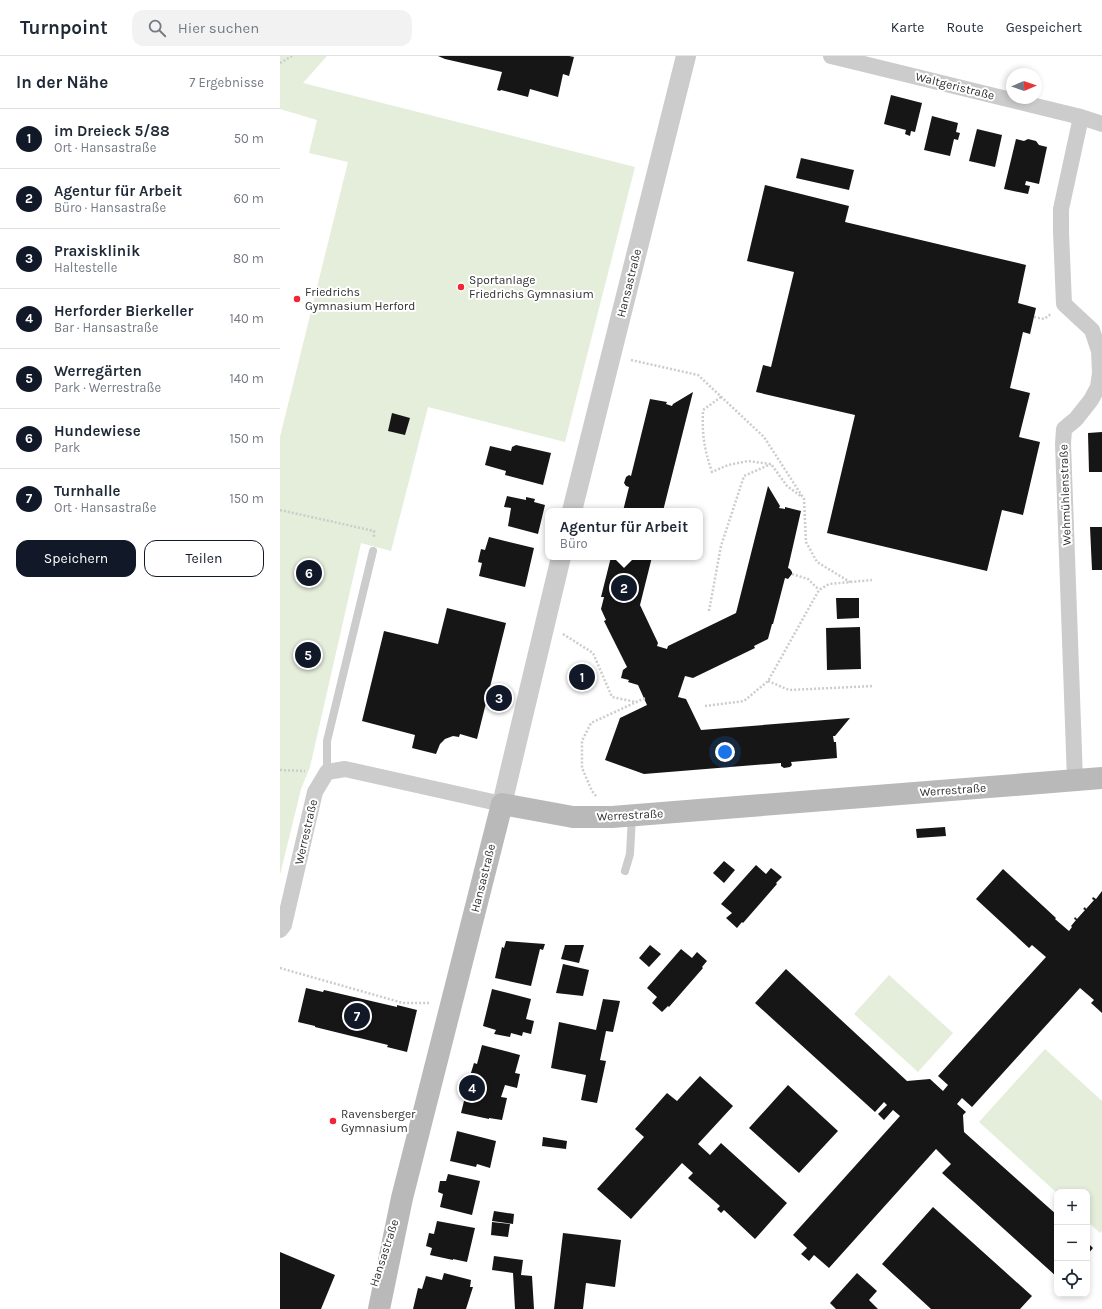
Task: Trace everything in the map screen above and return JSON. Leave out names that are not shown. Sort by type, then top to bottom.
[{"type":"main road","name":"Werrestraße","points":[[502,804],[573,817],[622,816],[1102,778]]},
{"type":"main road","name":"Hansastraße","points":[[379,1309],[402,1198],[502,804]]},
{"type":"main road","name":"Hansastraße","points":[[366,1309],[402,1198]]},
{"type":"street","name":"Hansastraße","points":[[573,508],[686,56]]},
{"type":"street","name":"Waltgeristraße","points":[[831,56],[1081,117],[1102,124]]},
{"type":"street","name":"Wehmühlenstraße","points":[[1075,780],[1063,444],[1064,430],[1076,419],[1091,400],[1098,387],[1100,373],[1099,351],[1092,330],[1064,304],[1061,209],[1081,117]]},
{"type":"street","name":"Hansastraße","points":[[502,804],[560,560]]},
{"type":"street","name":"Werrestraße","points":[[280,930],[284,924],[315,792],[327,772],[345,768],[502,804]]},
{"type":"lane","points":[[327,772],[327,741],[373,551]]},
{"type":"lane","points":[[622,816],[630,854],[625,871]]},
{"type":"path","points":[[280,63],[292,56]]},
{"type":"path","points":[[611,356],[698,375],[722,397],[764,437],[804,499],[806,542],[818,562],[850,582]]},
{"type":"path","points":[[722,397],[702,410],[705,451],[712,472],[728,465],[748,461],[771,464],[787,486],[804,499]]},
{"type":"path","points":[[708,611],[721,546],[744,476],[771,464]]},
{"type":"path","points":[[280,510],[374,531],[373,551]]},
{"type":"path","points":[[792,574],[808,579],[819,590]]},
{"type":"path","points":[[705,706],[744,701],[768,681],[819,590],[829,584],[872,580]]},
{"type":"path","points":[[545,622],[592,653],[612,697],[637,703]]},
{"type":"path","points":[[768,681],[789,690],[874,686]]},
{"type":"path","points":[[622,816],[592,790],[582,768],[582,741],[590,723],[637,703],[644,698]]},
{"type":"path","points":[[280,770],[327,772]]},
{"type":"path","points":[[280,968],[403,1003],[452,1003]]},
{"type":"green space","name":"Sportanlage Friedrichs Gymnasium","points":[[280,56],[327,56],[303,83],[635,167],[565,442],[428,407],[391,551],[361,543],[310,767],[301,789],[280,875],[280,437],[348,162],[309,153],[317,120],[280,109]]},
{"type":"green space","points":[[889,975],[953,1033],[918,1072],[854,1014]]},
{"type":"green space","points":[[1045,1049],[1102,1101],[1102,1231],[1100,1233],[1090,1224],[1090,1189],[1054,1189],[1054,1190],[979,1122]]},
{"type":"building","points":[[438,56],[574,57],[569,76],[563,74],[558,97],[530,89],[528,97],[497,90],[502,72],[445,59]]},
{"type":"building","points":[[891,95],[922,103],[915,132],[911,131],[910,136],[905,134],[906,130],[884,124]]},
{"type":"building","points":[[932,116],[958,123],[956,132],[960,133],[958,140],[954,139],[950,156],[924,150]]},
{"type":"building","points":[[977,129],[1002,135],[995,167],[969,161]]},
{"type":"building","points":[[1016,139],[1036,141],[1039,145],[1047,147],[1039,184],[1026,181],[1025,185],[1030,186],[1028,194],[1004,189]]},
{"type":"building","points":[[801,158],[854,170],[849,190],[796,178]]},
{"type":"building","points":[[765,185],[849,206],[845,222],[1026,265],[1018,303],[1036,308],[1030,334],[1023,332],[1010,388],[1030,393],[1019,437],[1040,442],[1023,515],[1002,510],[987,571],[827,533],[855,415],[756,392],[763,365],[771,367],[794,272],[747,261]]},
{"type":"building","points":[[693,392],[664,508],[624,508],[629,487],[624,483],[626,477],[629,475],[631,476],[650,399],[667,402],[666,404],[672,406]]},
{"type":"building","points":[[392,413],[410,418],[405,435],[388,431]]},
{"type":"building","points":[[1102,432],[1102,472],[1089,472],[1088,433]]},
{"type":"building","points":[[516,445],[551,453],[543,485],[505,475],[506,471],[485,465],[490,446],[511,451],[512,447]]},
{"type":"building","points":[[768,486],[780,506],[779,508],[785,509],[785,507],[801,511],[788,568],[792,574],[788,579],[785,578],[768,639],[754,646],[755,648],[693,678],[685,676],[678,697],[686,699],[701,730],[850,718],[835,736],[833,736],[834,742],[836,742],[837,758],[791,762],[792,765],[790,767],[784,768],[781,766],[781,763],[644,774],[605,760],[620,718],[647,705],[638,685],[621,678],[623,670],[627,667],[604,621],[606,620],[601,609],[604,597],[601,597],[610,560],[651,560],[640,605],[658,643],[657,646],[667,649],[668,646],[736,613]]},
{"type":"building","points":[[507,496],[526,500],[526,497],[535,499],[534,502],[545,505],[538,534],[508,526],[511,508],[504,507]]},
{"type":"building","points":[[1090,527],[1102,527],[1102,570],[1092,570]]},
{"type":"building","points":[[489,537],[534,548],[525,587],[479,576],[482,563],[478,562],[481,549],[485,550]]},
{"type":"building","points":[[836,598],[859,598],[859,618],[837,619]]},
{"type":"building","points":[[447,608],[506,623],[477,739],[460,734],[459,737],[453,736],[445,739],[440,744],[436,754],[412,748],[415,735],[362,721],[384,631],[438,644]]},
{"type":"building","points":[[860,627],[861,669],[827,670],[826,628]]},
{"type":"building","points":[[945,827],[946,836],[917,838],[916,829]]},
{"type":"building","points":[[724,861],[735,870],[724,883],[713,873]]},
{"type":"building","points":[[756,865],[766,874],[771,868],[782,877],[737,928],[726,918],[732,913],[721,904]]},
{"type":"building","points":[[1003,869],[1069,931],[1076,920],[1074,919],[1075,917],[1077,919],[1085,910],[1083,909],[1085,907],[1086,909],[1094,900],[1092,899],[1093,897],[1096,899],[1102,891],[1102,1013],[1091,1003],[1094,1000],[1080,988],[972,1107],[962,1098],[957,1104],[966,1112],[963,1115],[964,1132],[1054,1212],[1054,1274],[942,1173],[951,1164],[936,1149],[829,1268],[814,1255],[809,1261],[801,1254],[807,1248],[793,1235],[900,1116],[893,1110],[884,1120],[878,1114],[887,1105],[884,1102],[875,1112],[755,1003],[786,969],[907,1081],[930,1079],[943,1091],[948,1085],[938,1076],[1046,957],[1032,945],[1029,948],[976,899]]},
{"type":"building","points":[[506,941],[545,944],[543,950],[540,949],[531,986],[495,978],[502,947],[504,948]]},
{"type":"building","points":[[565,945],[584,945],[579,963],[561,959]]},
{"type":"building","points":[[650,945],[661,954],[649,967],[639,958]]},
{"type":"building","points":[[681,949],[692,958],[697,952],[707,961],[702,967],[703,968],[669,1007],[668,1006],[662,1012],[652,1003],[657,997],[647,988]]},
{"type":"building","points":[[563,964],[589,970],[583,996],[556,993]]},
{"type":"building","points":[[306,988],[323,992],[324,990],[397,1007],[397,1005],[417,1010],[407,1052],[387,1047],[388,1045],[298,1022]]},
{"type":"building","points":[[492,989],[531,999],[526,1019],[534,1021],[531,1034],[523,1032],[522,1036],[511,1033],[510,1037],[494,1034],[496,1030],[483,1026]]},
{"type":"building","points":[[603,999],[620,1001],[613,1032],[606,1031],[600,1060],[606,1061],[597,1103],[581,1100],[586,1075],[551,1068],[559,1022],[596,1030]]},
{"type":"building","points":[[482,1045],[520,1055],[515,1073],[520,1074],[517,1088],[505,1085],[501,1097],[507,1098],[502,1120],[489,1119],[461,1113],[467,1089],[463,1084],[465,1078],[470,1076],[474,1063],[477,1064]]},
{"type":"building","points":[[700,1076],[733,1106],[698,1144],[710,1155],[721,1143],[787,1203],[755,1239],[724,1210],[721,1213],[717,1209],[720,1206],[688,1178],[693,1173],[682,1163],[631,1219],[597,1189],[644,1137],[635,1129],[667,1093],[677,1101]]},
{"type":"building","points":[[788,1085],[838,1131],[799,1173],[749,1128]]},
{"type":"building","points":[[457,1131],[496,1141],[490,1168],[477,1164],[476,1167],[450,1161]]},
{"type":"building","points":[[543,1137],[567,1141],[566,1149],[542,1146]]},
{"type":"building","points":[[448,1174],[480,1181],[472,1215],[440,1207],[443,1194],[438,1192],[440,1181],[446,1181]]},
{"type":"building","points":[[933,1207],[1032,1296],[1020,1309],[931,1309],[882,1264]]},
{"type":"building","points":[[494,1211],[514,1214],[513,1224],[492,1221]]},
{"type":"building","points":[[437,1221],[475,1228],[467,1262],[430,1255],[432,1248],[426,1246],[429,1233],[434,1234]]},
{"type":"building","points":[[492,1222],[510,1224],[508,1237],[491,1235]]},
{"type":"building","points":[[563,1233],[621,1240],[615,1287],[586,1283],[583,1309],[554,1309]]},
{"type":"building","points":[[280,1252],[335,1275],[321,1309],[280,1309]]},
{"type":"building","points":[[494,1256],[523,1260],[521,1275],[532,1276],[534,1309],[515,1309],[513,1273],[492,1270]]},
{"type":"building","points":[[444,1273],[471,1280],[470,1287],[473,1287],[466,1309],[413,1309],[418,1288],[422,1289],[426,1276],[442,1280]]},
{"type":"building","points":[[857,1273],[877,1291],[869,1300],[878,1309],[836,1309],[830,1303]]},
{"type":"place","name":"Sportanlage Friedrichs Gymnasium","points":[[461,287]]},
{"type":"place","name":"Friedrichs Gymnasium Herford","points":[[297,299]]},
{"type":"place","name":"Hundewiese","points":[[309,573]]},
{"type":"place","name":"Agentur für Arbeit","points":[[624,588]]},
{"type":"place","name":"Werregärten","points":[[308,655]]},
{"type":"place","name":"im Dreieck 5/88","points":[[582,677]]},
{"type":"place","name":"Praxisklinik","points":[[499,698]]},
{"type":"place","name":"Turnhalle","points":[[357,1016]]},
{"type":"place","name":"Herforder Bierkeller","points":[[472,1088]]},
{"type":"place","name":"Ravensberger Gymnasium","points":[[333,1121]]}]
